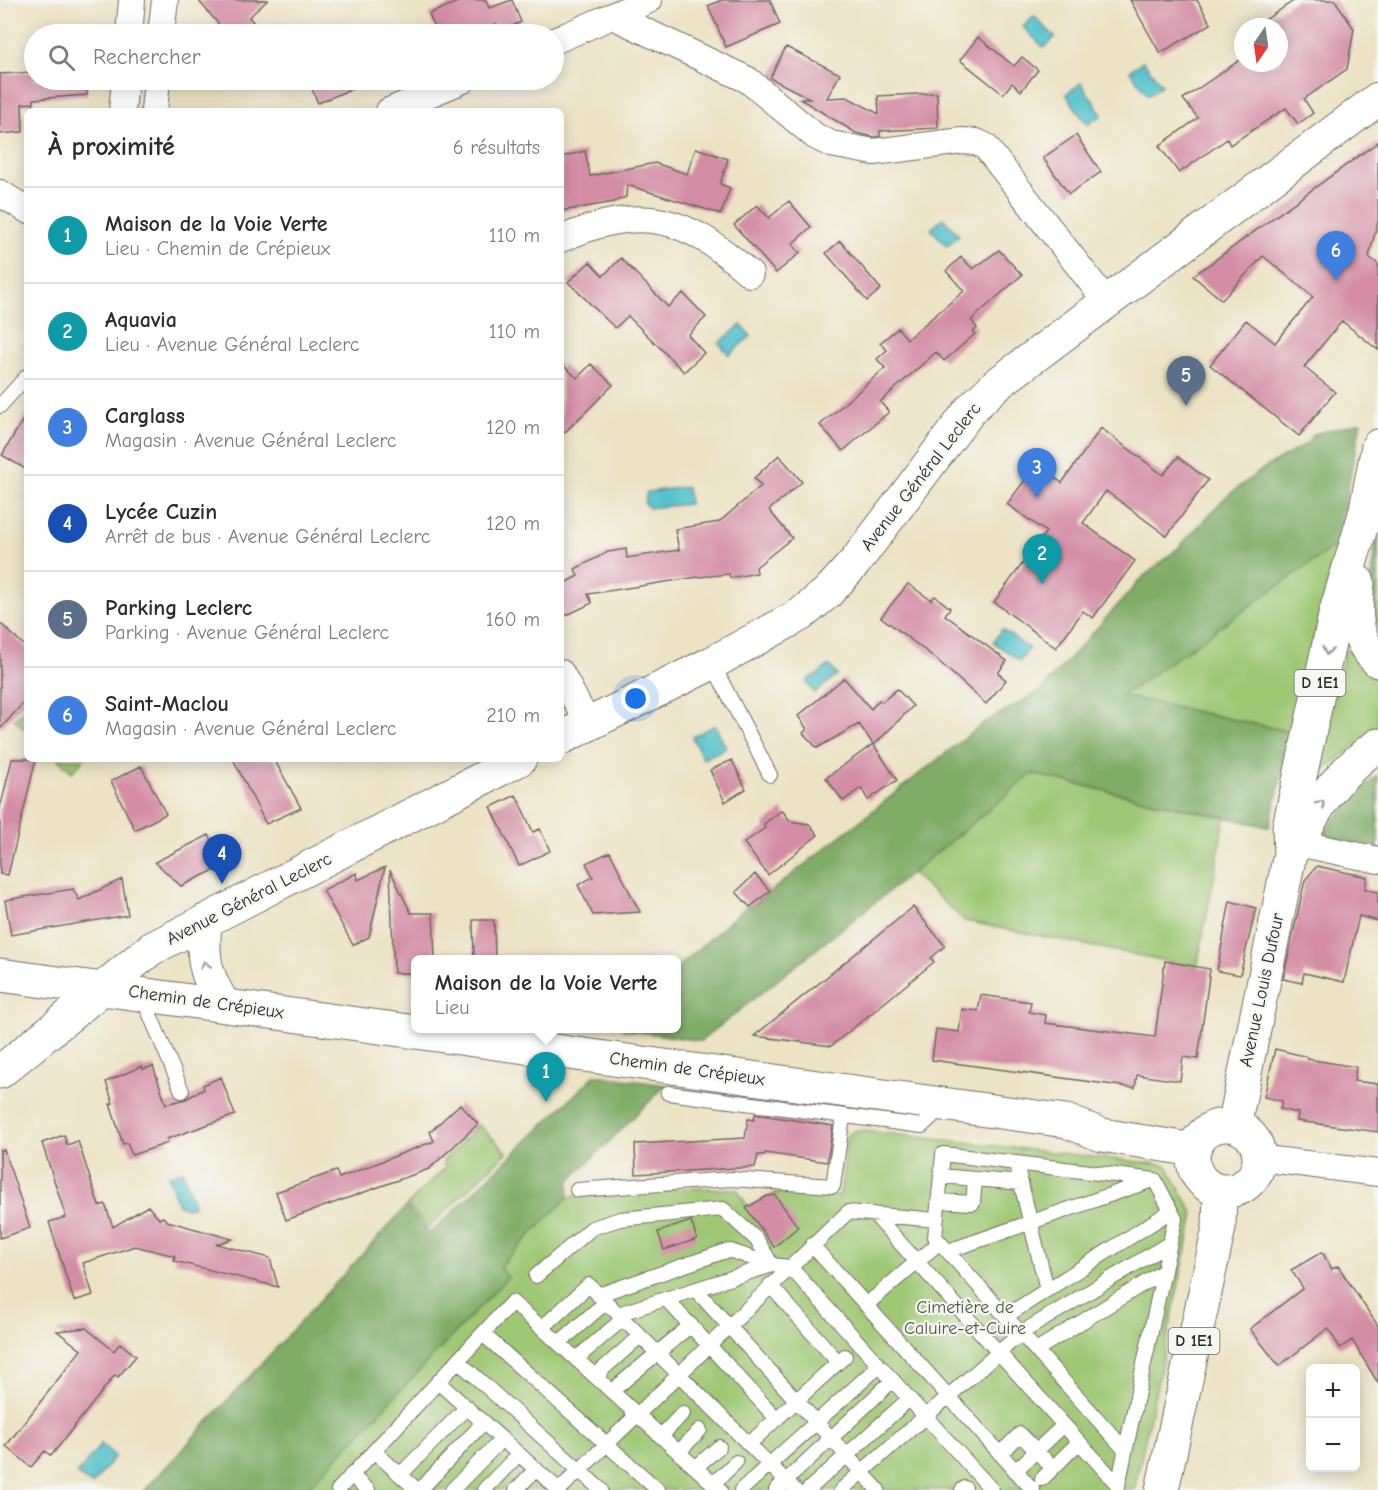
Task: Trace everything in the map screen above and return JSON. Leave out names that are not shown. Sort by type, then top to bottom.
[{"type":"main road","name":"Avenue Général Leclerc","points":[[574,731],[712,663],[800,615],[828,592],[856,561],[971,409],[1005,377],[1259,190],[1378,99]]},
{"type":"main road","name":"D 1E1","points":[[1294,848],[1289,827],[1336,611],[1365,514],[1378,446]]},
{"type":"main road","points":[[1365,514],[1355,618],[1360,639],[1378,661]]},
{"type":"main road","points":[[1294,848],[1317,808],[1338,781],[1361,757],[1378,745]]},
{"type":"main road","name":"Avenue Général Leclerc","points":[[0,1072],[151,949],[514,762]]},
{"type":"main road","name":"Avenue Louis Dufour","points":[[1234,1126],[1294,848]]},
{"type":"main road","points":[[205,921],[202,954],[208,981],[224,1005]]},
{"type":"main road","name":"Chemin de Crépieux","points":[[0,975],[411,1031]]},
{"type":"main road","name":"Chemin de Crépieux","points":[[428,1033],[1066,1120],[1102,1135],[1194,1150]]},
{"type":"main road","points":[[1224,1125],[1234,1126],[1252,1137],[1259,1158],[1254,1176],[1248,1183],[1240,1188],[1221,1191],[1201,1180],[1195,1171],[1194,1150],[1205,1132],[1224,1125]]},
{"type":"main road","name":"D 1E1","points":[[1162,1490],[1219,1228],[1221,1191]]},
{"type":"street","points":[[130,24],[132,0]]},
{"type":"street","points":[[162,24],[165,0]]},
{"type":"street","points":[[564,37],[649,0]]},
{"type":"street","points":[[613,15],[748,80],[815,136],[831,144],[874,152],[963,141],[976,142],[985,146],[1106,301]]},
{"type":"street","points":[[122,108],[124,90]]},
{"type":"street","points":[[154,108],[156,90]]},
{"type":"street","points":[[396,108],[439,90]]},
{"type":"street","points":[[0,193],[24,208]]},
{"type":"street","points":[[564,238],[616,220],[651,219],[684,226],[718,245],[750,274]]},
{"type":"street","points":[[564,686],[574,731]]},
{"type":"street","points":[[1294,848],[1378,860]]},
{"type":"street","points":[[1259,1158],[1378,1173]]},
{"type":"lane","points":[[0,406],[24,379]]},
{"type":"lane","points":[[712,663],[770,775]]},
{"type":"lane","points":[[141,993],[182,1091]]},
{"type":"lane","points":[[668,1093],[922,1126],[945,1104]]},
{"type":"lane","points":[[577,1190],[731,1179],[833,1186],[843,1117]]},
{"type":"lane","points":[[1125,1450],[935,1236],[943,1154],[1155,1180]]},
{"type":"lane","points":[[1016,1163],[1047,1290]]},
{"type":"lane","points":[[941,1176],[1021,1183]]},
{"type":"lane","points":[[938,1201],[973,1203],[975,1179]]},
{"type":"lane","points":[[1117,1488],[1175,1219],[1155,1180]]},
{"type":"lane","points":[[866,1305],[917,1261],[944,1247],[1031,1223],[1155,1180]]},
{"type":"lane","points":[[536,1276],[592,1228],[620,1219],[723,1209],[757,1240],[772,1265]]},
{"type":"lane","points":[[1006,1316],[1171,1211]]},
{"type":"lane","points":[[438,1382],[559,1490],[636,1413],[848,1212],[936,1220]]},
{"type":"lane","points":[[874,1214],[1064,1425],[1117,1488]]},
{"type":"lane","points":[[841,1490],[1021,1332],[1170,1243]]},
{"type":"lane","points":[[812,1245],[1016,1471],[1037,1485],[1079,1442]]},
{"type":"lane","points":[[559,1343],[602,1298],[723,1252],[731,1251],[772,1265],[790,1267],[992,1490]]},
{"type":"lane","points":[[576,1359],[621,1317],[666,1299],[772,1265]]},
{"type":"lane","points":[[1036,1350],[1164,1271]]},
{"type":"lane","points":[[542,1328],[589,1285],[768,1464],[786,1487],[831,1438],[893,1380]]},
{"type":"lane","points":[[748,1444],[842,1359],[770,1285]]},
{"type":"lane","points":[[696,1290],[878,1490]]},
{"type":"lane","points":[[666,1299],[777,1419]]},
{"type":"lane","points":[[338,1490],[512,1302],[717,1487],[736,1462]]},
{"type":"lane","points":[[612,1391],[691,1325]]},
{"type":"lane","points":[[483,1334],[658,1490]]},
{"type":"lane","points":[[595,1376],[640,1336]]},
{"type":"lane","points":[[458,1361],[601,1490]]},
{"type":"lane","points":[[741,1490],[879,1366]]},
{"type":"lane","points":[[808,1490],[909,1399]]},
{"type":"lane","points":[[400,1475],[467,1407]]},
{"type":"lane","points":[[662,1436],[683,1413]]},
{"type":"lane","points":[[374,1451],[418,1490],[484,1422]]},
{"type":"lane","points":[[1016,1471],[1064,1425]]},
{"type":"lane","points":[[679,1452],[700,1430]]},
{"type":"lane","points":[[1000,1454],[1020,1434],[1053,1468]]},
{"type":"lane","points":[[452,1490],[502,1438]]},
{"type":"lane","points":[[696,1467],[719,1447]]},
{"type":"lane","points":[[484,1490],[519,1454]]},
{"type":"lane","points":[[516,1490],[536,1469]]},
{"type":"lane","points":[[351,1475],[368,1490]]},
{"type":"green space","points":[[1361,422],[1336,545],[1122,696],[1292,732],[1269,827],[1032,774],[701,1041],[648,1033],[681,1033],[681,964],[748,905],[751,907],[985,722],[1040,691],[1144,576],[1178,548],[1227,496],[1263,469],[1306,444],[1314,434]]},
{"type":"green space","points":[[1378,534],[1378,627],[1371,593],[1372,569]]},
{"type":"green space","points":[[1336,545],[1292,732],[1122,696]]},
{"type":"green space","points":[[1345,649],[1350,651],[1378,681],[1378,728],[1318,775]]},
{"type":"green space","points":[[24,710],[24,728],[15,720]]},
{"type":"green space","points":[[61,762],[81,762],[72,772]]},
{"type":"green space","points":[[1032,774],[1225,818],[1197,967],[965,921],[912,873]]},
{"type":"green space","points":[[1378,776],[1378,848],[1321,835],[1363,787]]},
{"type":"green space","points":[[595,1075],[666,1085],[569,1181],[568,1197],[499,1267],[508,1277],[306,1490],[145,1490],[406,1207],[431,1233]]},
{"type":"green space","points":[[479,1125],[507,1152],[429,1227],[407,1205],[445,1168],[443,1161]]},
{"type":"green space","name":"Cimetière de Caluire-et-Cuire","points":[[856,1130],[1166,1165],[1194,1214],[1134,1490],[306,1490],[507,1277],[499,1267],[568,1197],[694,1188],[737,1189],[748,1207],[776,1193],[840,1195],[847,1136]]},
{"type":"water","points":[[1034,16],[1055,37],[1044,48],[1023,27]]},
{"type":"water","points":[[1143,61],[1162,85],[1148,95],[1130,71]]},
{"type":"water","points":[[1081,83],[1102,115],[1087,125],[1066,94]]},
{"type":"water","points":[[943,218],[959,235],[947,246],[931,229]]},
{"type":"water","points":[[741,325],[751,336],[729,355],[719,343]]},
{"type":"water","points":[[687,487],[689,504],[649,508],[644,503],[647,492]]},
{"type":"water","points":[[1002,629],[1029,649],[1020,661],[993,642]]},
{"type":"water","points":[[829,665],[837,675],[815,693],[807,683],[809,678],[816,676]]},
{"type":"water","points":[[715,725],[726,748],[703,759],[692,737]]},
{"type":"water","points":[[183,1171],[194,1205],[187,1208],[178,1205],[168,1176]]},
{"type":"water","points":[[101,1444],[115,1456],[92,1485],[77,1474]]},
{"type":"building","points":[[198,0],[268,0],[249,17],[255,24],[218,24]]},
{"type":"building","points":[[462,0],[486,0],[489,8],[512,0],[521,22],[517,24],[433,24],[429,14]]},
{"type":"building","points":[[722,0],[770,0],[780,24],[726,47],[708,6]]},
{"type":"building","points":[[1130,0],[1197,0],[1211,24],[1160,53]]},
{"type":"building","points":[[1295,0],[1335,0],[1354,29],[1347,69],[1304,99],[1313,113],[1298,124],[1286,108],[1230,145],[1227,139],[1179,173],[1159,146],[1198,118],[1183,99],[1234,64],[1234,72],[1288,72],[1288,18],[1268,18]]},
{"type":"building","points":[[978,37],[1014,66],[1022,57],[1038,70],[1021,91],[1012,83],[1003,94],[960,60]]},
{"type":"building","points":[[786,47],[840,74],[827,98],[847,97],[879,114],[878,96],[937,93],[938,128],[880,131],[880,136],[874,137],[856,133],[800,99],[811,99],[770,78]]},
{"type":"building","points":[[24,73],[24,90],[87,90],[87,95],[34,99],[34,103],[22,104],[23,132],[0,134],[0,74]]},
{"type":"building","points":[[312,90],[349,90],[318,103]]},
{"type":"building","points":[[1076,135],[1101,172],[1069,194],[1043,158]]},
{"type":"building","points":[[1378,142],[1378,221],[1369,257],[1378,264],[1378,350],[1342,321],[1304,367],[1335,392],[1299,436],[1210,365],[1246,320],[1275,343],[1313,297],[1263,256],[1222,300],[1193,276]]},
{"type":"building","points":[[696,148],[728,159],[720,184],[730,188],[721,214],[627,185],[626,197],[614,202],[564,210],[564,156],[585,151],[590,176],[655,163],[687,174]]},
{"type":"building","points":[[789,201],[811,227],[792,244],[800,253],[776,273],[734,225],[757,205],[769,218]]},
{"type":"building","points":[[840,241],[881,289],[867,301],[826,253]]},
{"type":"building","points":[[999,250],[1022,275],[971,320],[977,328],[973,332],[975,334],[944,361],[936,352],[880,402],[889,412],[843,451],[820,425],[885,368],[877,359],[887,350],[880,343],[898,328],[907,339],[964,291],[946,271],[961,257],[973,269]]},
{"type":"building","points":[[621,258],[668,307],[683,293],[706,317],[688,335],[704,353],[684,372],[628,316],[615,328],[568,282],[590,262],[603,276]]},
{"type":"building","points":[[591,364],[613,385],[564,433],[564,366],[577,378]]},
{"type":"building","points":[[24,418],[24,468],[2,455]]},
{"type":"building","points":[[1101,428],[1163,475],[1178,457],[1208,480],[1167,536],[1106,491],[1083,523],[1135,561],[1093,618],[1083,611],[1056,648],[994,602],[1046,532],[1007,504],[1037,464],[1062,483]]},
{"type":"building","points":[[779,455],[802,482],[769,510],[792,538],[756,567],[757,573],[730,578],[729,574],[698,577],[588,594],[592,603],[564,617],[564,583],[578,576],[575,569],[608,552],[626,549],[627,558],[679,550],[675,529],[719,522],[761,486],[754,478]]},
{"type":"building","points":[[908,584],[931,600],[935,596],[950,608],[945,615],[1007,661],[998,673],[1006,680],[986,704],[935,658],[881,617]]},
{"type":"building","points":[[0,623],[24,645],[24,702],[0,729]]},
{"type":"building","points":[[844,678],[871,709],[879,700],[882,702],[897,689],[913,706],[874,745],[897,780],[868,800],[861,788],[843,801],[826,778],[873,744],[859,724],[817,748],[803,733],[807,729],[798,716]]},
{"type":"building","points":[[12,759],[35,762],[8,875],[0,874],[0,809]]},
{"type":"building","points":[[732,760],[746,789],[725,802],[710,770]]},
{"type":"building","points":[[235,762],[276,762],[301,808],[266,824]]},
{"type":"building","points":[[141,766],[166,814],[135,830],[111,781]]},
{"type":"building","points":[[516,795],[533,832],[540,829],[550,851],[519,866],[491,807]]},
{"type":"building","points":[[782,810],[790,821],[809,824],[818,835],[768,875],[744,843],[765,828],[764,824]]},
{"type":"building","points":[[209,835],[224,863],[221,867],[181,886],[155,862]]},
{"type":"building","points":[[610,852],[640,912],[593,915],[578,885],[593,877],[586,863]]},
{"type":"building","points":[[1317,866],[1367,877],[1365,889],[1378,892],[1378,921],[1359,916],[1344,982],[1304,973],[1302,983],[1283,979],[1305,880]]},
{"type":"building","points":[[385,867],[369,937],[353,945],[323,890],[357,873],[358,880]]},
{"type":"building","points":[[390,870],[411,913],[433,913],[435,955],[411,955],[411,973],[394,973]]},
{"type":"building","points":[[755,874],[770,891],[750,907],[736,892]]},
{"type":"building","points":[[122,879],[128,915],[11,935],[5,900],[73,889],[79,900]]},
{"type":"building","points":[[1230,901],[1256,908],[1240,975],[1217,971]]},
{"type":"building","points":[[913,907],[945,946],[931,958],[934,962],[862,1021],[831,1046],[754,1036]]},
{"type":"building","points":[[473,920],[494,920],[495,955],[474,955]]},
{"type":"building","points":[[1165,961],[1210,969],[1198,1059],[1183,1057],[1180,1081],[1137,1075],[1135,1088],[932,1060],[936,1029],[959,1032],[962,1009],[978,1011],[981,995],[1031,1002],[1029,1012],[1046,1015],[1045,1023],[1155,1037]]},
{"type":"building","points":[[1275,1049],[1308,1057],[1308,1059],[1356,1067],[1354,1081],[1378,1084],[1378,1132],[1297,1121],[1298,1113],[1280,1109],[1282,1101],[1264,1097]]},
{"type":"building","points":[[142,1066],[143,1069],[153,1066],[166,1104],[186,1099],[204,1089],[203,1085],[221,1077],[235,1115],[167,1139],[168,1143],[132,1155],[127,1143],[123,1144],[110,1104],[113,1103],[106,1082]]},
{"type":"building","points":[[460,1104],[478,1124],[429,1169],[286,1220],[276,1192],[336,1171],[339,1178],[434,1141],[430,1132]]},
{"type":"building","points":[[755,1114],[833,1126],[827,1162],[765,1153],[758,1155],[755,1167],[636,1174],[635,1144],[745,1138],[748,1119],[754,1120]]},
{"type":"building","points":[[64,1135],[67,1145],[78,1141],[99,1206],[105,1204],[113,1227],[148,1206],[159,1219],[163,1217],[167,1221],[232,1239],[217,1244],[270,1258],[278,1287],[174,1261],[175,1256],[135,1246],[83,1263],[93,1295],[74,1301],[49,1222],[66,1217],[42,1143]]},
{"type":"building","points":[[0,1150],[4,1150],[30,1228],[0,1238]]},
{"type":"building","points":[[775,1195],[798,1227],[774,1247],[746,1208],[767,1196]]},
{"type":"building","points":[[691,1221],[697,1239],[664,1250],[658,1232]]},
{"type":"building","points":[[1322,1252],[1332,1269],[1338,1266],[1378,1326],[1378,1383],[1352,1340],[1340,1348],[1328,1328],[1279,1366],[1250,1329],[1303,1288],[1291,1270]]},
{"type":"building","points":[[86,1328],[114,1351],[120,1343],[136,1356],[118,1377],[115,1375],[51,1456],[45,1451],[31,1467],[6,1446],[81,1350],[57,1331]]},
{"type":"place","name":"Saint-Maclou","points":[[1336,281]]},
{"type":"place","name":"Parking Leclerc","points":[[1186,406]]},
{"type":"place","name":"Carglass","points":[[1037,498]]},
{"type":"place","name":"Aquavia","points":[[1042,584]]},
{"type":"place","name":"Lycée Cuzin","points":[[222,884]]},
{"type":"place","name":"Maison de la Voie Verte","points":[[546,1102]]}]
